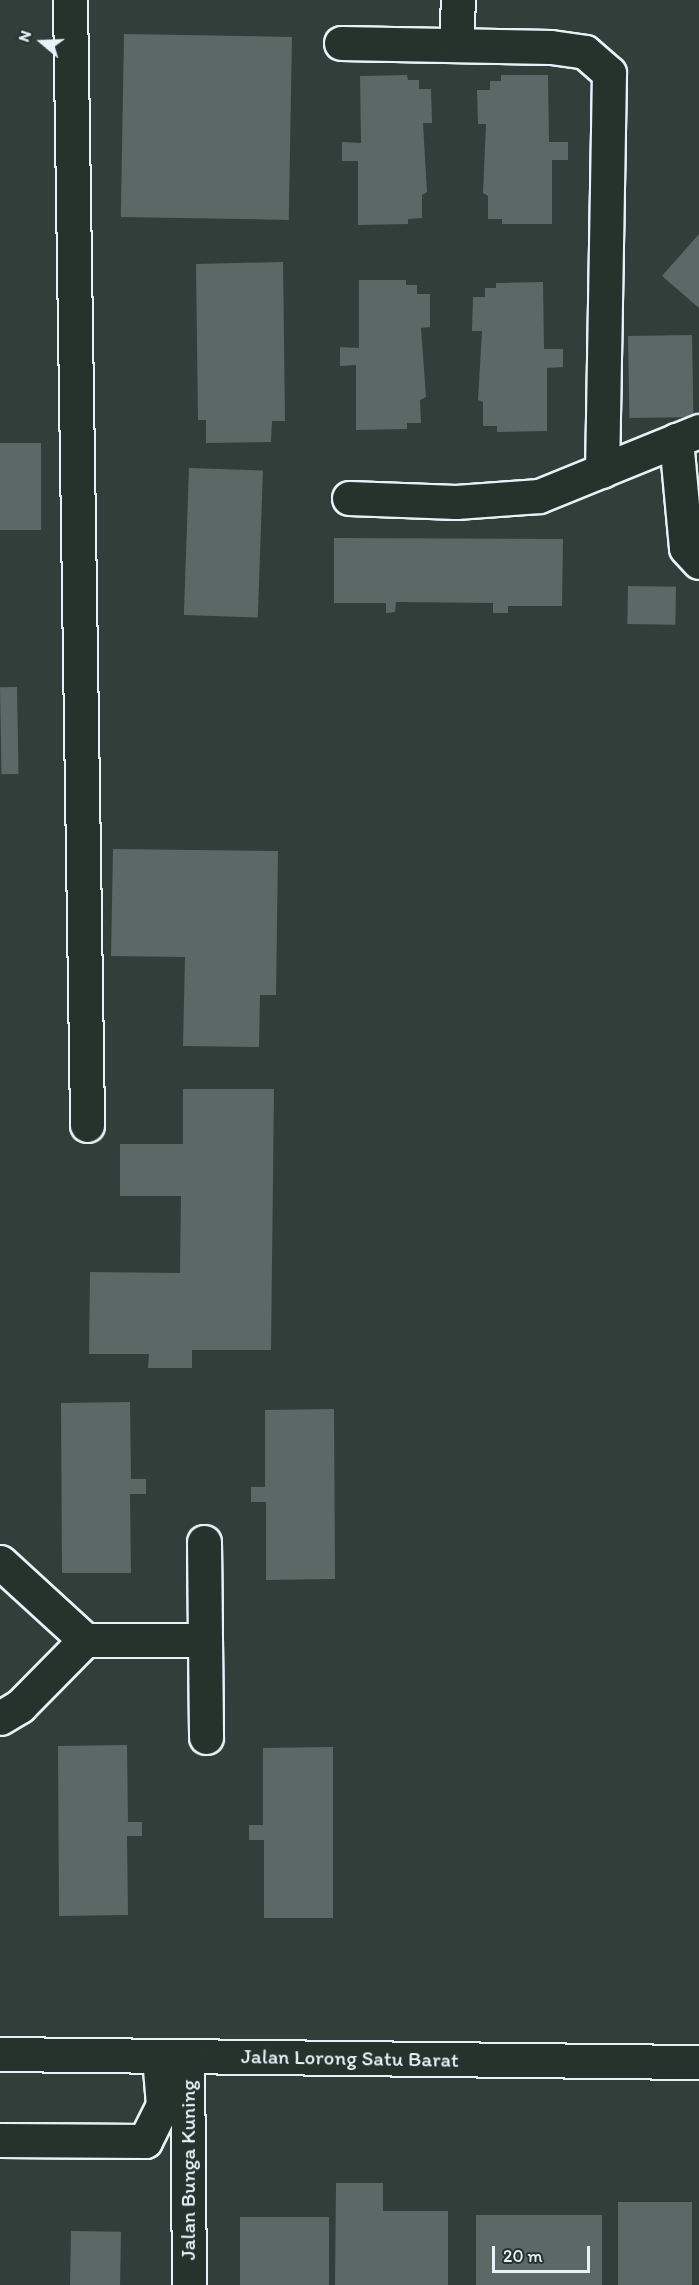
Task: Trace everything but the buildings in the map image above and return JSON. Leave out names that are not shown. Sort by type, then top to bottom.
[{"type":"street","points":[[70,0],[87,1125]]},
{"type":"street","points":[[456,45],[458,0]]},
{"type":"street","points":[[341,43],[456,45],[585,52],[609,73],[602,471]]},
{"type":"street","points":[[349,498],[456,502],[539,496],[688,435],[686,548],[699,562]]},
{"type":"street","points":[[204,1542],[206,1737]]},
{"type":"street","points":[[0,1562],[85,1640],[204,1640]]},
{"type":"street","points":[[0,1718],[20,1706],[85,1640]]},
{"type":"street","name":"Jalan Lorong Satu Barat","points":[[0,2054],[699,2062]]},
{"type":"street","points":[[0,2140],[145,2141],[163,2105],[173,2056]]},
{"type":"street","name":"Jalan Bunga Kuning","points":[[173,2056],[189,2285]]}]
